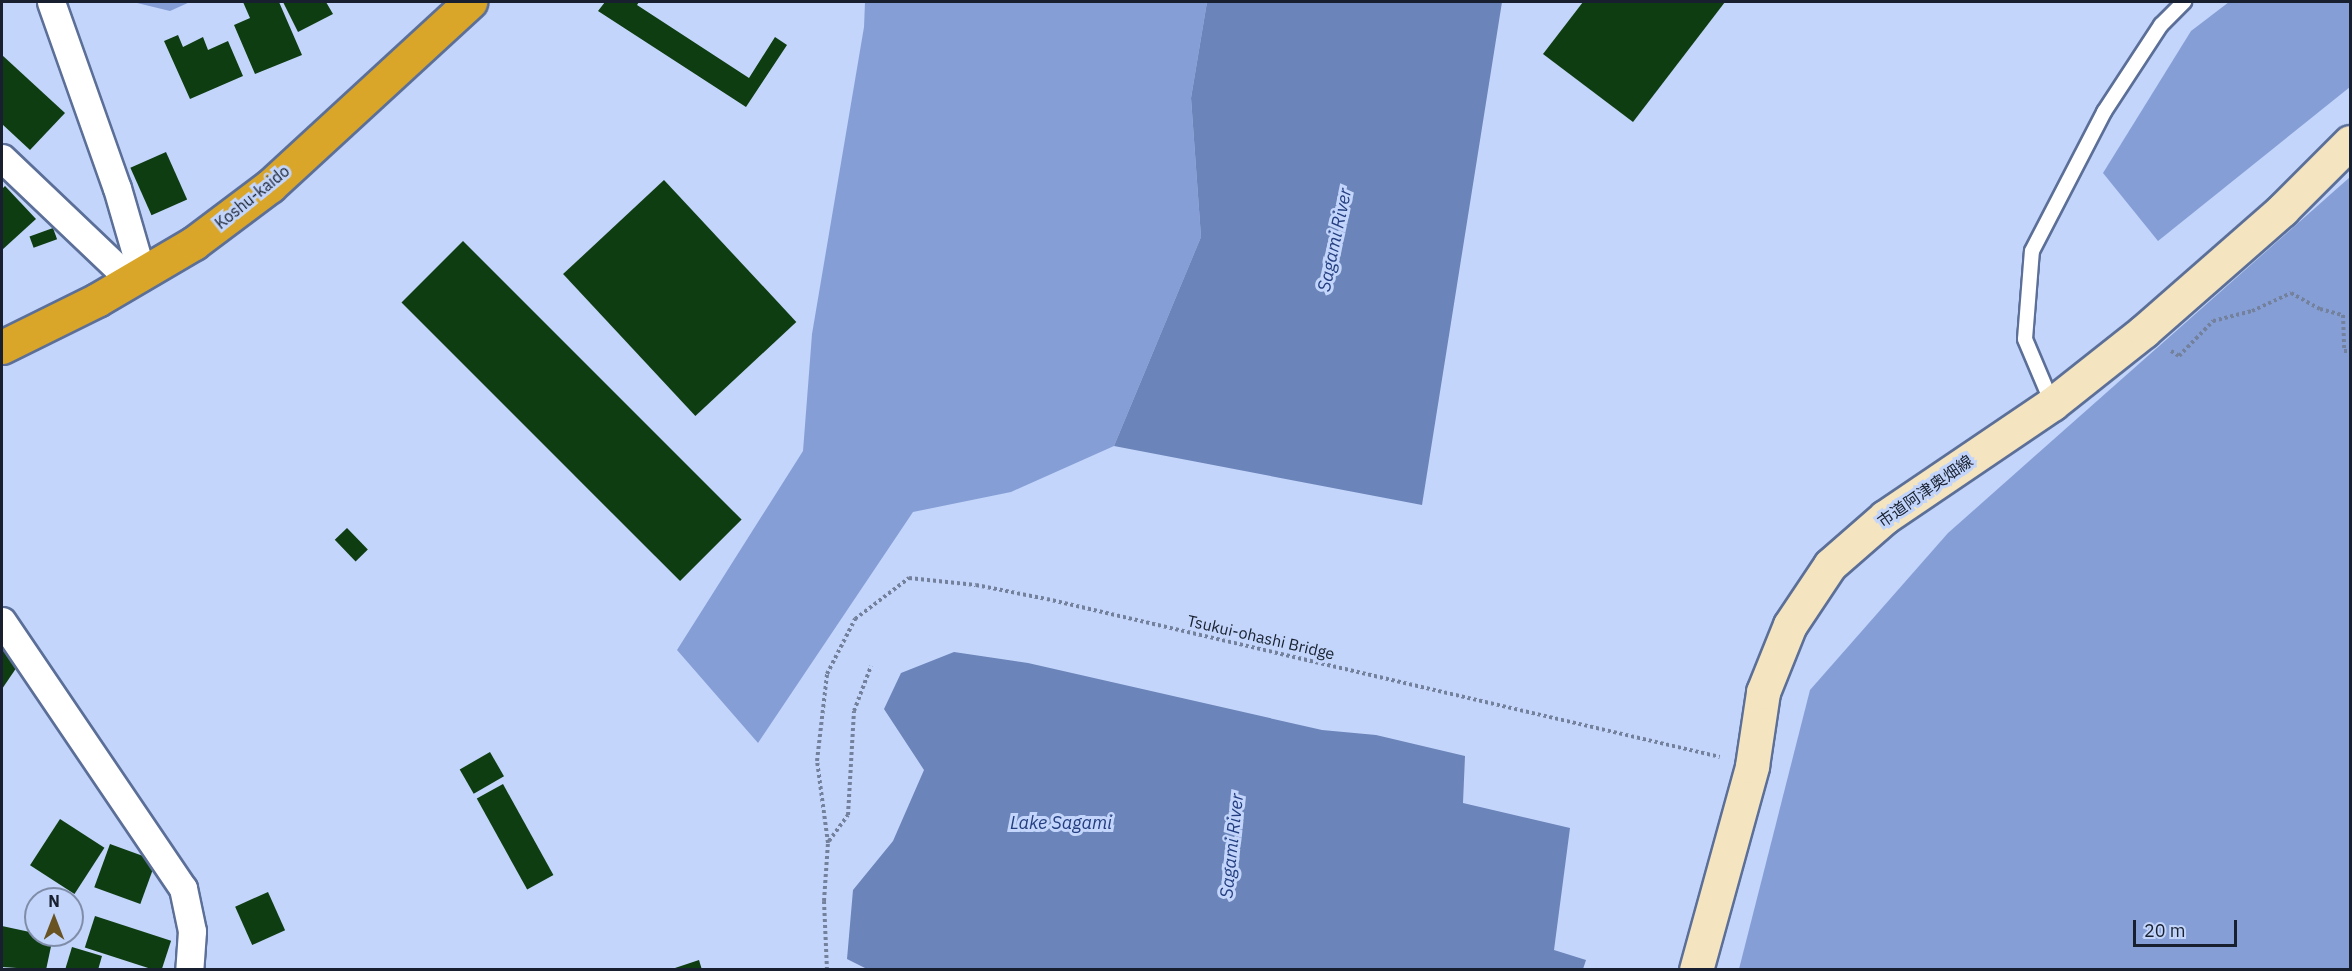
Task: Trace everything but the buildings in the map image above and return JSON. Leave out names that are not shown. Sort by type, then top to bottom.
[{"type":"highway","name":"Koshu-kaido","points":[[2,347],[136,277],[194,243],[270,186],[470,2]]},
{"type":"street","points":[[51,2],[113,177],[136,277]]},
{"type":"street","name":"市道阿津奥畑線","points":[[1696,969],[1752,766],[1763,692],[1790,625],[1830,565],[1885,517],[2052,404],[2144,331],[2282,210],[2350,142]]},
{"type":"street","points":[[2,158],[136,277]]},
{"type":"street","points":[[2,621],[183,888],[192,931],[189,969]]},
{"type":"lane","points":[[2052,404],[2025,339],[2032,251],[2103,112],[2161,25],[2184,2]]},
{"type":"path","points":[[2144,331],[2179,356],[2213,321],[2252,311],[2291,293],[2320,309],[2343,315],[2344,351],[2350,351]]},
{"type":"path","name":"Tsukui-ohashi Bridge","points":[[828,843],[817,760],[827,674],[855,619],[909,578],[976,585],[1672,744],[1752,766]]},
{"type":"path","points":[[826,969],[824,901],[828,843],[848,815],[854,711],[871,666]]},
{"type":"shaded area","points":[[133,2],[190,2],[170,11]]},
{"type":"shaded area","points":[[865,2],[1207,2],[1191,98],[1201,237],[1114,446],[1011,492],[913,512],[758,743],[677,650],[803,451],[812,334],[864,27]]},
{"type":"shaded area","points":[[2229,2],[2350,2],[2350,87],[2158,241],[2103,173],[2191,31]]},
{"type":"shaded area","points":[[2350,177],[2350,969],[1739,969],[1810,690],[1948,533]]},
{"type":"water","name":"Sagami River","points":[[1207,2],[1502,2],[1422,505],[1114,446],[1201,237],[1191,98]]},
{"type":"water","name":"Lake Sagami","points":[[954,652],[1028,663],[1322,730],[1376,735],[1465,756],[1463,803],[1570,828],[1554,950],[1586,960],[1583,969],[869,970],[847,959],[853,890],[893,841],[924,770],[884,709],[901,673]]}]
